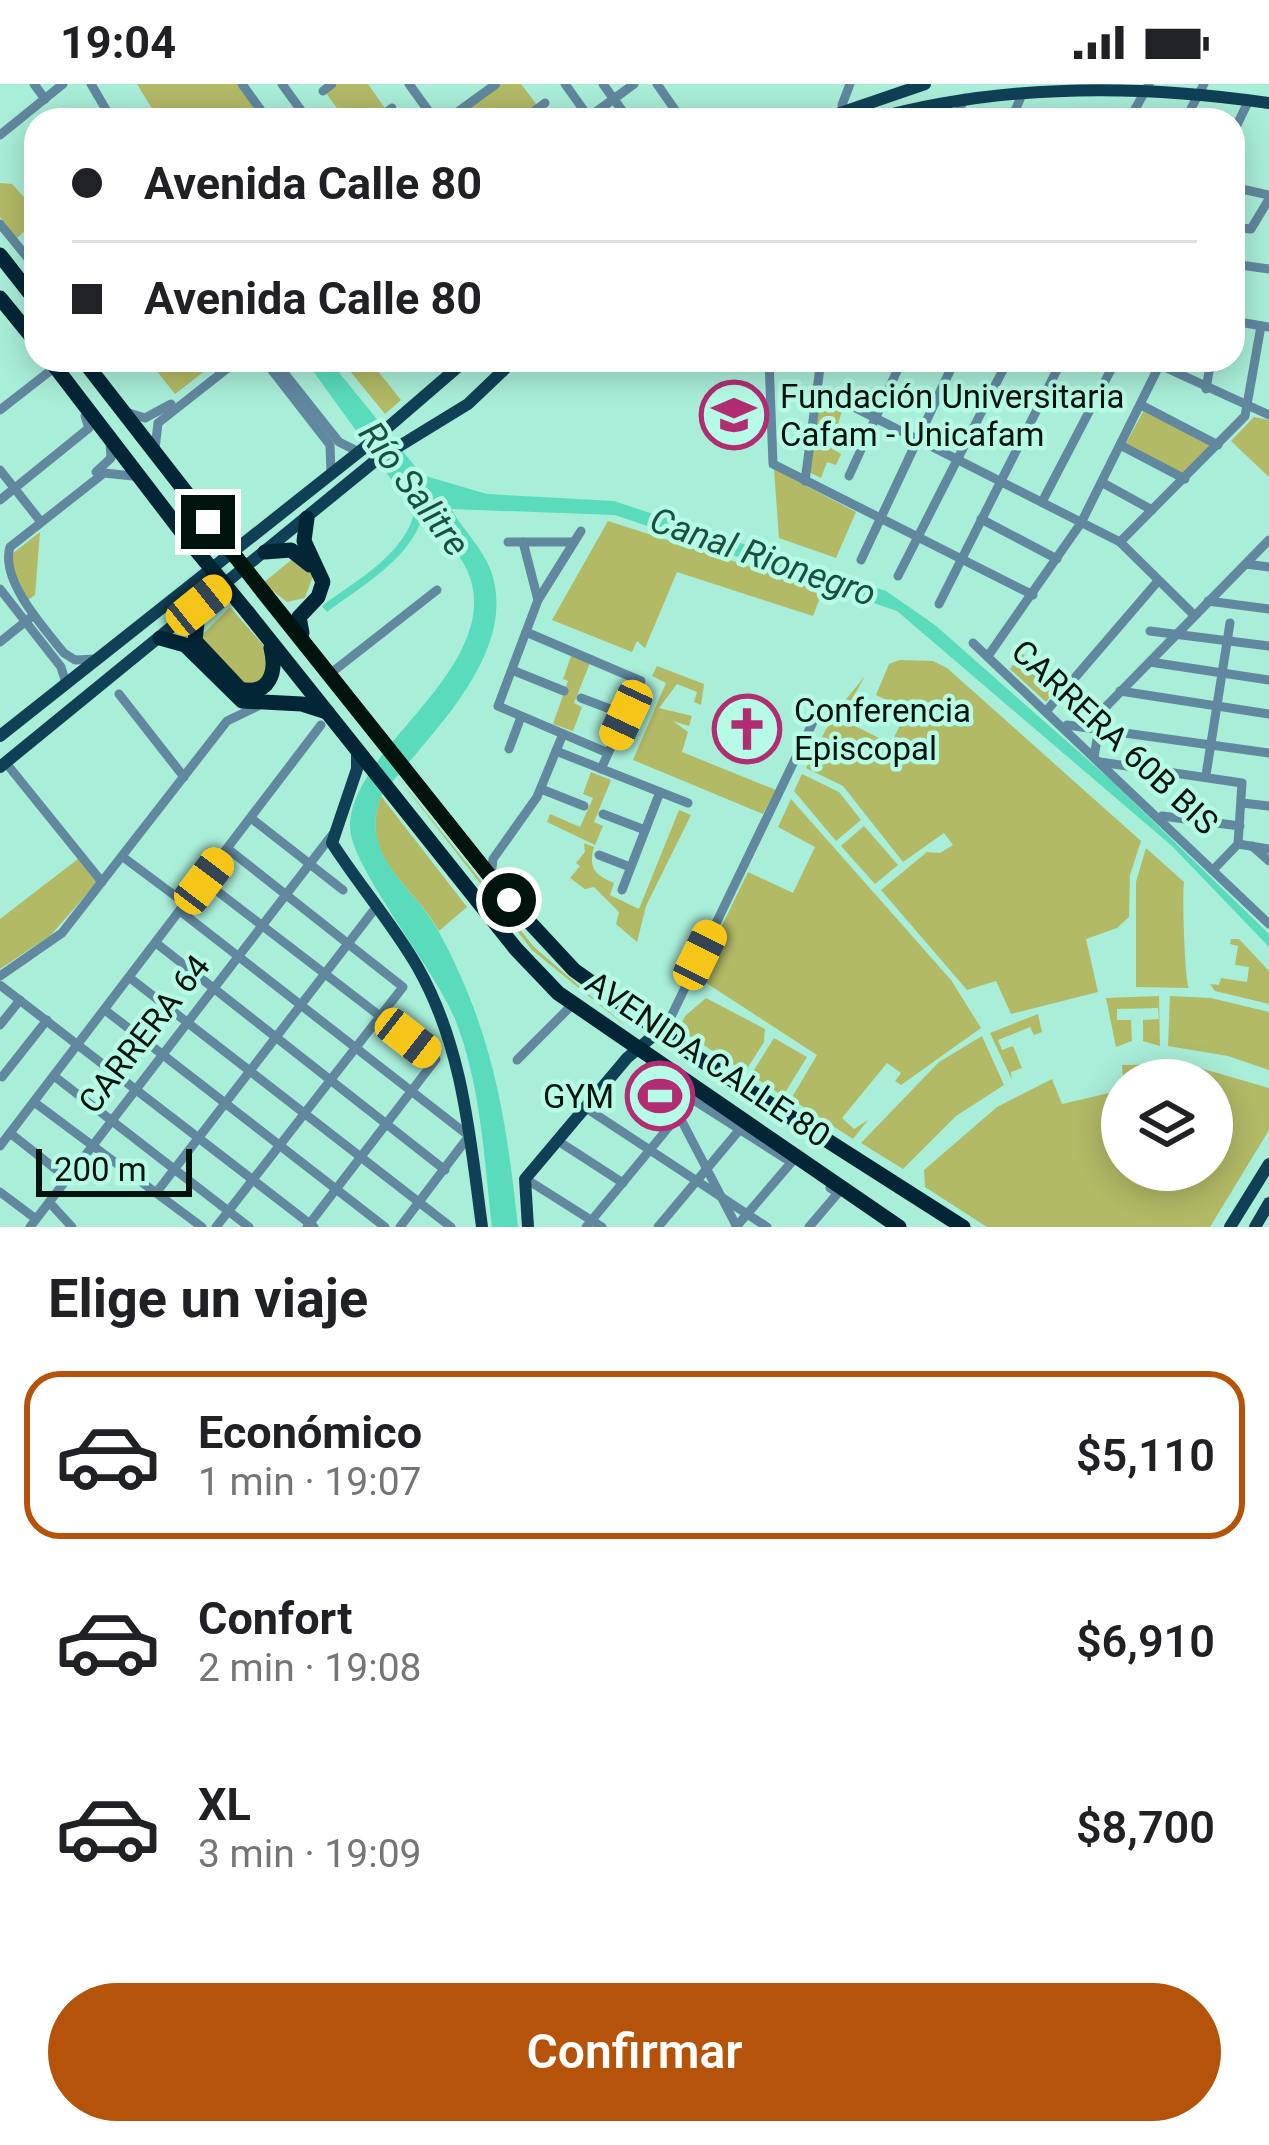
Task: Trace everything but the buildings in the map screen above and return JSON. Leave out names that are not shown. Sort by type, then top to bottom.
[{"type":"highway","points":[[0,255],[24,281]]},
{"type":"highway","points":[[0,298],[7,316]]},
{"type":"highway","name":"AVENIDA CALLE 80","points":[[54,372],[248,613],[326,719],[356,746],[364,767],[566,1004],[889,1226]]},
{"type":"highway","name":"AVENIDA CALLE 80","points":[[93,372],[490,877],[574,970],[659,1031],[963,1227]]},
{"type":"highway","points":[[307,518],[304,541],[323,582],[318,597],[299,620],[309,646]]},
{"type":"highway","points":[[265,552],[298,553],[313,568],[316,583],[302,603],[266,595]]},
{"type":"highway","points":[[199,605],[195,641],[240,689],[257,691],[272,678],[268,639]]},
{"type":"highway","points":[[160,638],[185,645],[226,691],[259,706],[302,704],[326,719]]},
{"type":"main road","points":[[855,108],[918,85]]},
{"type":"main road","points":[[919,108],[968,95],[1068,85],[1202,87],[1269,103]]},
{"type":"main road","points":[[0,736],[362,450],[452,372]]},
{"type":"main road","points":[[3,765],[375,461],[468,404],[501,372]]},
{"type":"main road","name":"CARRERA 64","points":[[332,835],[364,767]]},
{"type":"main road","points":[[332,835],[334,847],[418,967],[445,1024],[470,1136],[482,1227]]},
{"type":"main road","points":[[528,1227],[525,1179],[586,1108],[643,1055],[659,1031]]},
{"type":"main road","points":[[1230,1227],[1269,1164]]},
{"type":"main road","points":[[1255,1227],[1267,1210]]},
{"type":"street","points":[[34,84],[45,98]]},
{"type":"street","points":[[33,108],[63,84]]},
{"type":"street","points":[[244,88],[258,84]]},
{"type":"street","points":[[463,108],[496,84]]},
{"type":"street","points":[[603,84],[620,108]]},
{"type":"street","points":[[603,108],[634,84]]},
{"type":"street","points":[[852,84],[856,96],[866,103]]},
{"type":"street","points":[[1016,108],[1025,89]]},
{"type":"street","points":[[961,108],[968,95]]},
{"type":"street","points":[[1245,109],[1250,99]]},
{"type":"street","points":[[935,101],[950,108]]},
{"type":"street","points":[[538,108],[544,103]]},
{"type":"street","points":[[0,135],[24,115]]},
{"type":"street","points":[[1245,228],[1251,229],[1269,197]]},
{"type":"street","points":[[0,224],[24,253]]},
{"type":"street","points":[[1120,542],[1248,409],[1265,326]]},
{"type":"street","points":[[0,410],[34,372]]},
{"type":"street","points":[[122,409],[139,418],[158,414],[213,372]]},
{"type":"street","points":[[160,460],[153,433],[158,423],[223,372]]},
{"type":"street","points":[[273,372],[330,445],[331,473]]},
{"type":"street","points":[[284,372],[339,442],[362,450]]},
{"type":"street","points":[[768,372],[773,464],[1034,595]]},
{"type":"street","points":[[805,481],[819,372]]},
{"type":"street","points":[[849,476],[896,372]]},
{"type":"street","points":[[861,560],[949,372]]},
{"type":"street","points":[[898,576],[1002,372]]},
{"type":"street","points":[[939,604],[1056,372]]},
{"type":"street","points":[[1042,502],[1110,372]]},
{"type":"street","points":[[988,656],[1081,523],[1157,372]]},
{"type":"street","points":[[1177,372],[1269,415]]},
{"type":"street","points":[[1206,388],[1209,372]]},
{"type":"street","points":[[816,388],[1120,542],[1194,615]]},
{"type":"street","points":[[1143,406],[1218,445]]},
{"type":"street","points":[[0,500],[98,429],[112,455],[95,476],[2,554],[8,582],[63,670],[66,683]]},
{"type":"street","points":[[1122,446],[1184,478]]},
{"type":"street","points":[[0,470],[40,520]]},
{"type":"street","points":[[95,476],[121,471],[147,486]]},
{"type":"street","points":[[1103,483],[1152,510]]},
{"type":"street","points":[[981,519],[1057,559]]},
{"type":"street","points":[[581,531],[538,600],[499,706],[608,753]]},
{"type":"street","points":[[1087,726],[1269,540]]},
{"type":"street","points":[[508,542],[574,542]]},
{"type":"street","points":[[523,542],[538,600]]},
{"type":"street","points":[[1246,564],[1269,567]]},
{"type":"street","points":[[1048,709],[1158,580]]},
{"type":"street","points":[[0,589],[67,656],[96,659]]},
{"type":"street","points":[[331,674],[437,590]]},
{"type":"street","points":[[1208,601],[1269,609]]},
{"type":"street","points":[[0,642],[30,618]]},
{"type":"street","points":[[1206,776],[1230,623]]},
{"type":"street","points":[[1150,631],[1269,646]]},
{"type":"street","points":[[526,632],[641,681],[602,769]]},
{"type":"street","name":"CARRERA 60B BIS","points":[[973,643],[1064,724],[1269,924]]},
{"type":"street","points":[[1149,662],[1269,680]]},
{"type":"street","points":[[512,670],[564,691]]},
{"type":"street","points":[[1120,692],[1269,713]]},
{"type":"street","points":[[119,694],[184,777]]},
{"type":"street","points":[[581,698],[626,715]]},
{"type":"street","points":[[204,881],[436,1060],[310,1226],[0,980],[62,932],[221,728],[236,714],[259,706]]},
{"type":"street","points":[[1102,710],[1097,759],[1242,783],[1238,844],[1215,868]]},
{"type":"street","points":[[509,749],[521,718]]},
{"type":"street","points":[[67,1178],[4,1138],[326,719]]},
{"type":"street","points":[[659,1031],[813,722]]},
{"type":"street","points":[[1064,724],[1269,753]]},
{"type":"street","points":[[490,877],[493,859],[527,809],[556,752],[560,733]]},
{"type":"street","points":[[538,788],[560,733]]},
{"type":"street","points":[[556,752],[688,803]]},
{"type":"street","points":[[3,765],[102,882]]},
{"type":"street","points":[[538,788],[584,806]]},
{"type":"street","points":[[622,890],[661,792]]},
{"type":"street","points":[[1242,803],[1269,806]]},
{"type":"street","points":[[476,859],[492,852],[527,809]]},
{"type":"street","points":[[603,814],[645,830]]},
{"type":"street","points":[[1159,816],[1240,826]]},
{"type":"street","points":[[251,818],[343,890]]},
{"type":"street","name":"CARRERA 64","points":[[33,1223],[332,835]]},
{"type":"street","points":[[1238,844],[1269,849]]},
{"type":"street","points":[[1252,847],[1269,861]]},
{"type":"street","points":[[216,1227],[403,987],[228,849]]},
{"type":"street","points":[[599,855],[630,868]]},
{"type":"street","points":[[123,857],[238,956],[470,1136],[400,1227]]},
{"type":"street","points":[[156,1193],[377,906]]},
{"type":"street","points":[[156,943],[446,1170]]},
{"type":"street","points":[[130,978],[451,1227]]},
{"type":"street","points":[[0,1025],[20,1000]]},
{"type":"street","points":[[517,1060],[566,1004]]},
{"type":"street","points":[[105,1010],[385,1227]]},
{"type":"street","points":[[2,1077],[46,1020]]},
{"type":"street","points":[[643,1055],[679,1114],[736,1227],[794,1160]]},
{"type":"street","points":[[54,1076],[249,1227]]},
{"type":"street","points":[[589,1224],[692,1100],[794,1160],[838,1193],[809,1227]]},
{"type":"street","points":[[34,1102],[202,1227]]},
{"type":"street","points":[[586,1108],[767,1227]]},
{"type":"street","points":[[658,1227],[741,1128]]},
{"type":"street","points":[[558,1141],[622,1183]]},
{"type":"street","points":[[525,1179],[589,1224],[602,1227]]},
{"type":"street","points":[[0,1192],[33,1223]]},
{"type":"street","points":[[49,1202],[72,1227]]},
{"type":"shaded area","points":[[137,84],[238,84],[255,108],[152,108]]},
{"type":"shaded area","points":[[338,84],[368,84],[385,108],[337,108],[326,93]]},
{"type":"shaded area","points":[[502,84],[521,84],[537,105],[533,108],[470,108]]},
{"type":"shaded area","points":[[0,183],[12,184],[24,197],[24,232],[17,238],[0,217]]},
{"type":"shaded area","points":[[158,372],[203,372],[175,394]]},
{"type":"shaded area","points":[[351,372],[379,372],[401,400],[385,414]]},
{"type":"shaded area","points":[[818,392],[844,404],[831,448],[841,454],[836,465],[827,462],[821,478],[809,472]]},
{"type":"shaded area","points":[[1144,410],[1214,445],[1186,475],[1125,445]]},
{"type":"shaded area","points":[[1254,417],[1269,420],[1269,477],[1231,441]]},
{"type":"shaded area","points":[[774,469],[856,512],[836,558],[779,538]]},
{"type":"shaded area","points":[[608,521],[823,590],[813,616],[677,572],[645,648],[637,641],[632,652],[552,620]]},
{"type":"shaded area","points":[[40,532],[35,595],[28,600],[11,576],[12,554]]},
{"type":"shaded area","points":[[295,557],[313,576],[305,598],[287,602],[263,583]]},
{"type":"shaded area","points":[[230,607],[264,646],[269,678],[247,688],[198,639]]},
{"type":"shaded area","points":[[1021,652],[1039,670],[1047,665],[1065,679],[1046,702],[1010,669]]},
{"type":"shaded area","points":[[571,656],[590,663],[574,703],[582,707],[573,731],[553,724]]},
{"type":"shaded area","points":[[933,661],[947,668],[1141,841],[1130,875],[1129,917],[1117,928],[1086,939],[1098,992],[1011,1014],[996,981],[967,990],[881,890],[927,852],[940,853],[953,845],[944,833],[903,862],[843,786],[806,768],[834,714],[865,676],[841,719],[891,744],[907,710],[876,695],[889,664]]},
{"type":"shaded area","points":[[657,666],[704,684],[701,705],[694,702],[697,692],[677,684],[659,708],[692,716],[689,726],[673,721],[688,732],[682,752],[776,790],[763,814],[633,760],[666,683],[652,676]]},
{"type":"shaded area","points":[[392,770],[534,947],[628,1028],[532,950]]},
{"type":"shaded area","points":[[591,772],[611,780],[594,822],[603,826],[595,845],[547,822],[550,814],[580,827],[593,798],[583,794]]},
{"type":"shaded area","points":[[802,774],[839,792],[861,820],[836,841],[794,791]]},
{"type":"shaded area","points":[[381,796],[467,907],[439,931],[382,853],[376,818]]},
{"type":"shaded area","points":[[791,799],[951,980],[981,1028],[901,1085],[895,1081],[901,1073],[887,1063],[842,1118],[854,1129],[868,1120],[853,1139],[791,1099],[817,1055],[697,977],[748,872],[793,893],[815,847],[778,827]]},
{"type":"shaded area","points":[[679,810],[691,815],[646,906],[637,942],[616,924],[619,912],[594,887],[585,889],[570,878],[580,866],[576,863],[585,852],[584,843],[594,847],[595,870],[614,883],[610,895],[639,909]]},
{"type":"shaded area","points":[[864,826],[898,865],[875,884],[841,846]]},
{"type":"shaded area","points":[[1146,848],[1184,882],[1189,988],[1136,987],[1136,882]]},
{"type":"shaded area","points":[[78,859],[97,882],[51,935],[0,969],[0,919]]},
{"type":"shaded area","points":[[1231,939],[1239,939],[1269,971],[1269,1004],[1215,991],[1210,984],[1219,985],[1221,978],[1247,982],[1249,967],[1235,965],[1238,946],[1230,944]]},
{"type":"shaded area","points":[[1159,996],[1160,1046],[1143,1041],[1143,1020],[1159,1019],[1158,1008],[1117,1009],[1117,1020],[1131,1020],[1132,1041],[1116,1047],[1106,998]]},
{"type":"shaded area","points":[[1170,996],[1211,998],[1269,1012],[1269,1070],[1228,1056],[1168,1046]]},
{"type":"shaded area","points":[[706,998],[765,1029],[764,1042],[745,1072],[679,1029],[685,1016]]},
{"type":"shaded area","points":[[1038,1014],[1042,1032],[1034,1035],[1030,1027],[998,1040],[1002,1050],[1013,1046],[1022,1068],[1011,1072],[1012,1080],[990,1033]]},
{"type":"shaded area","points":[[982,1036],[1004,1085],[956,1116],[903,1169],[861,1143],[939,1062]]},
{"type":"shaded area","points":[[774,1038],[807,1057],[783,1096],[751,1075]]},
{"type":"shaded area","points":[[1233,1078],[1269,1088],[1269,1130],[1233,1189]]},
{"type":"shaded area","points":[[1052,1079],[1062,1104],[1101,1095],[1101,1191],[1232,1191],[1210,1227],[987,1227],[925,1187],[924,1170],[997,1107]]},
{"type":"water","points":[[314,372],[339,372],[422,475],[487,494],[614,501],[886,591],[935,625],[1112,781],[1269,934],[1269,947],[1172,846],[897,611],[615,515],[451,509],[491,571],[496,602],[493,633],[464,692],[381,796],[377,837],[382,854],[439,932],[485,1040],[502,1111],[518,1227],[492,1227],[484,1148],[464,1044],[445,998],[364,866],[350,827],[355,801],[368,776],[448,673],[471,624],[474,598],[468,572],[424,513],[409,544],[385,569],[327,612],[322,606],[366,575],[404,536],[416,504],[391,479]]},
{"type":"place","name":"Fundación Universitaria Cafam - Unicafam","points":[[734,415]]},
{"type":"place","name":"Conferencia Episcopal","points":[[747,729]]},
{"type":"place","name":"GYM","points":[[660,1096]]},
{"type":"route","points":[[208,522],[509,900]]},
{"type":"water label","name":"Río Salitre","points":[[414,489]]},
{"type":"water label","name":"Canal Rionegro","points":[[763,557]]}]
